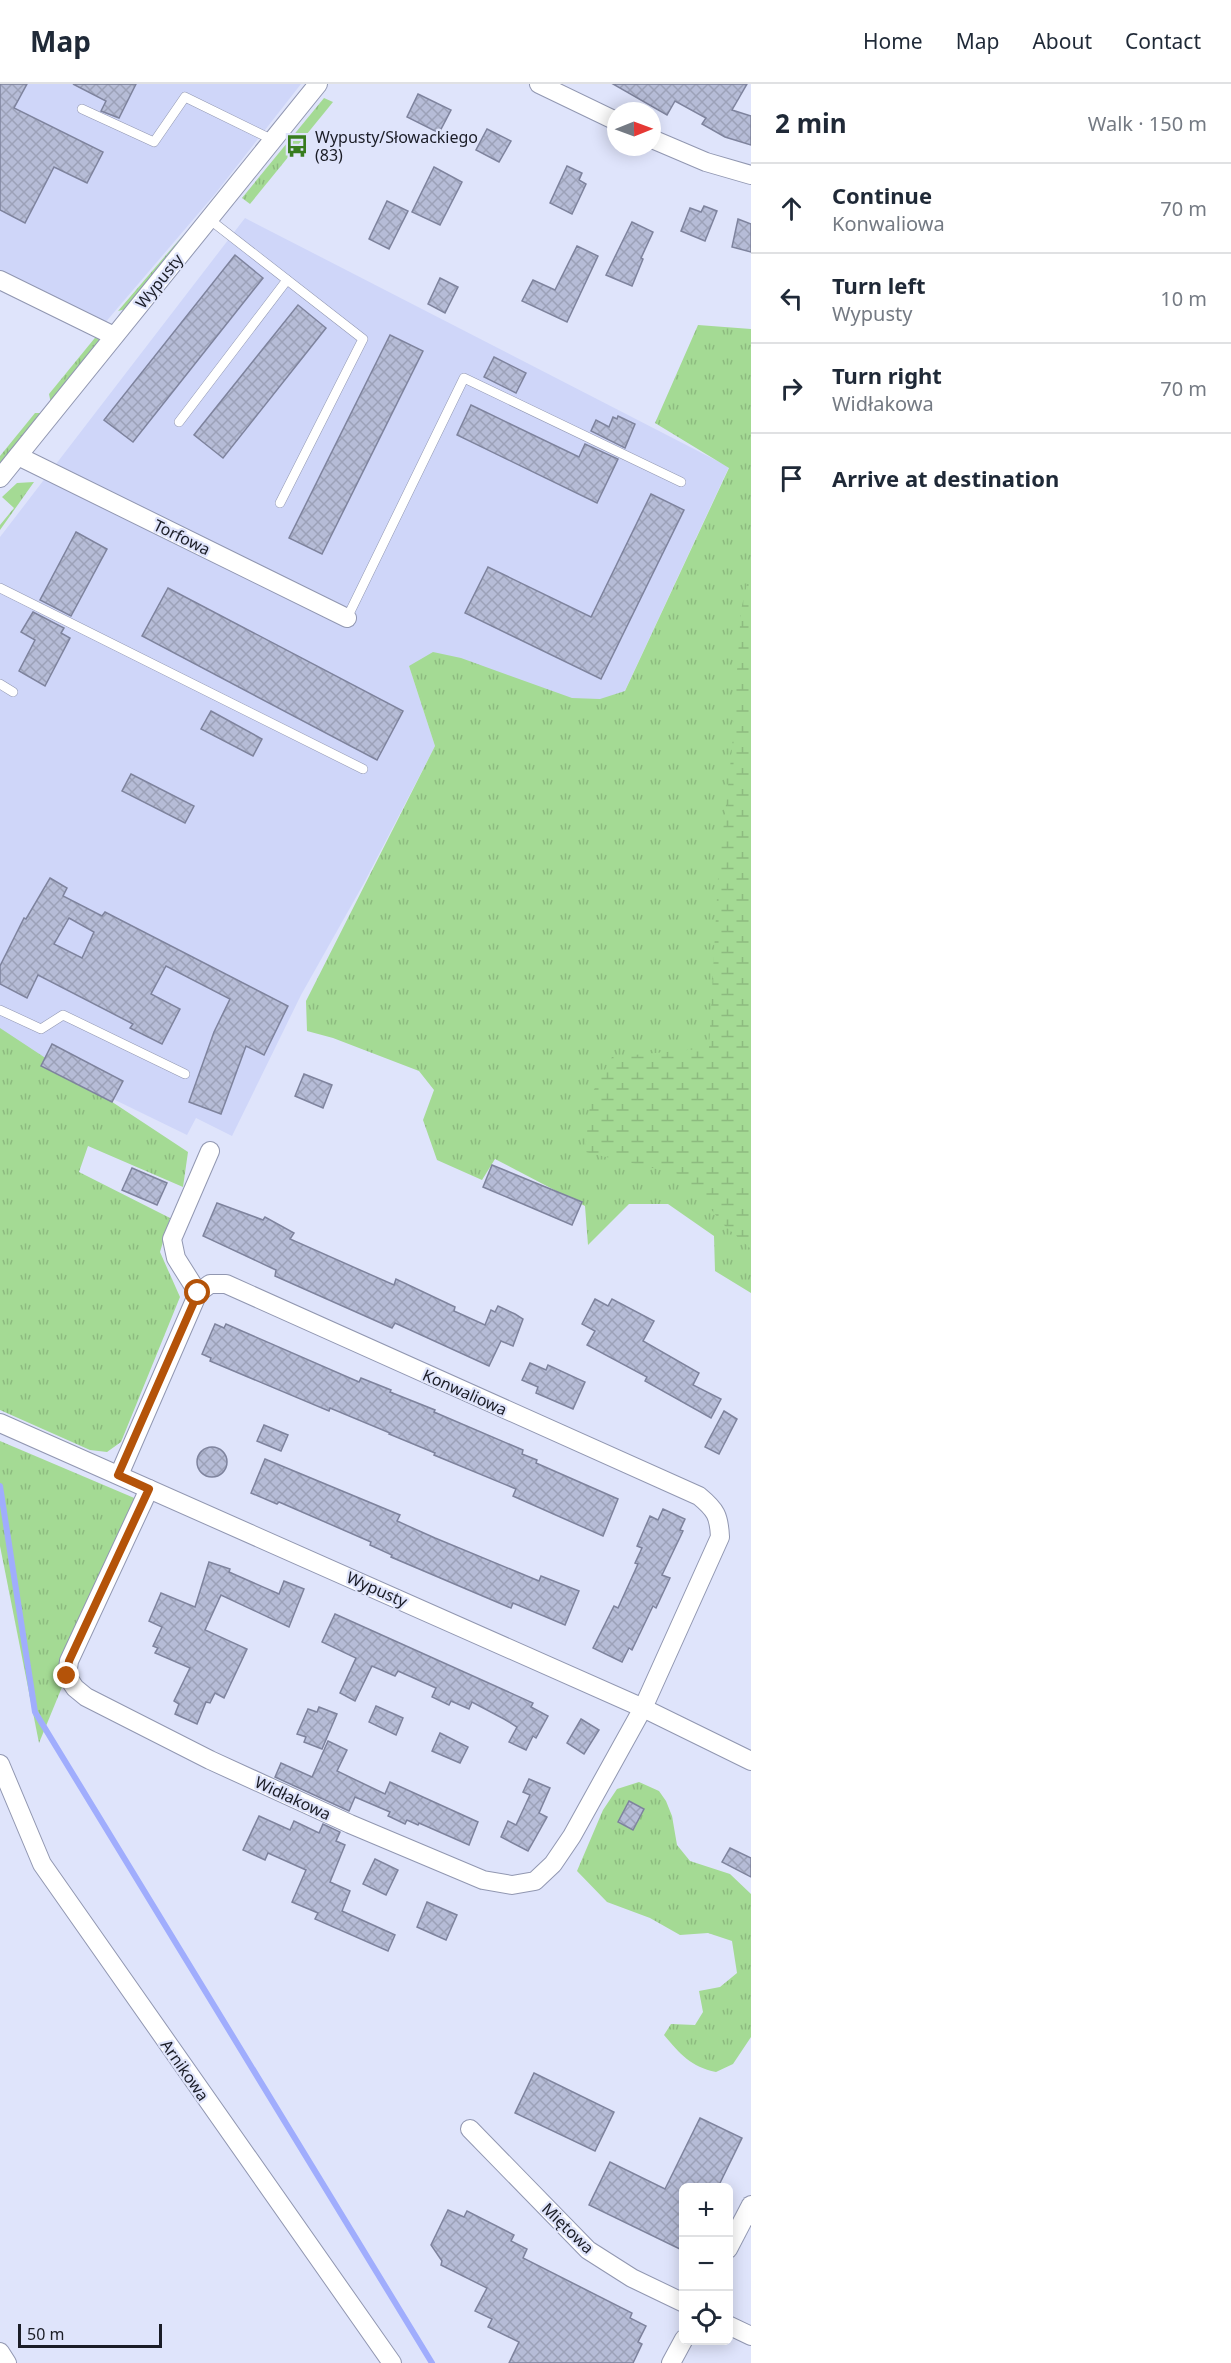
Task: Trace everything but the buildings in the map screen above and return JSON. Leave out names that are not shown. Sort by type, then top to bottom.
[{"type":"street","name":"Wypusty","points":[[0,478],[318,84]]},
{"type":"street","points":[[539,84],[607,118]]},
{"type":"street","points":[[661,143],[706,162],[751,175]]},
{"type":"street","points":[[0,280],[114,336]]},
{"type":"street","name":"Torfowa","points":[[18,456],[346,618]]},
{"type":"street","points":[[118,1475],[198,1293],[176,1258],[172,1239],[210,1151]]},
{"type":"street","name":"Konwaliowa","points":[[198,1293],[210,1284],[226,1284],[699,1496],[713,1508],[719,1522],[720,1537],[643,1708]]},
{"type":"street","name":"Wypusty","points":[[0,1423],[643,1708],[751,1761]]},
{"type":"street","name":"Widłakowa","points":[[149,1489],[69,1661],[67,1676],[75,1688],[86,1697],[210,1760],[350,1824],[483,1880],[512,1885],[535,1881],[553,1864],[572,1836],[643,1708]]},
{"type":"street","name":"Arnikowa","points":[[0,1764],[42,1864],[392,2363]]},
{"type":"street","name":"Miętowa","points":[[470,2129],[588,2250],[632,2278],[679,2301]]},
{"type":"street","points":[[733,2241],[751,2205]]},
{"type":"street","points":[[733,2327],[751,2336]]},
{"type":"street","points":[[671,2363],[681,2345]]},
{"type":"street","points":[[0,2352],[7,2363]]},
{"type":"lane","points":[[81,109],[154,142],[185,97],[273,140]]},
{"type":"lane","points":[[209,219],[363,339],[280,503]]},
{"type":"lane","points":[[179,422],[287,280]]},
{"type":"lane","points":[[346,618],[464,378],[681,482]]},
{"type":"lane","points":[[0,588],[363,769]]},
{"type":"lane","points":[[0,684],[13,692]]},
{"type":"lane","points":[[0,1010],[41,1029],[63,1015],[185,1074]]},
{"type":"shaded area","points":[[0,84],[301,84],[215,194],[98,331],[0,281]]},
{"type":"shaded area","points":[[245,218],[729,467],[595,755],[409,666],[435,746],[364,883],[301,995],[232,1136],[196,1118],[187,1135],[0,1044],[0,537]]},
{"type":"green space","points":[[324,98],[333,102],[250,204],[242,198]]},
{"type":"green space","points":[[184,234],[126,309],[118,311]]},
{"type":"green space","points":[[698,325],[751,329],[751,1293],[715,1271],[714,1236],[668,1204],[629,1204],[588,1245],[585,1206],[495,1159],[482,1180],[437,1160],[423,1120],[434,1090],[419,1071],[333,1038],[307,1031],[306,1001],[435,746],[409,666],[433,652],[461,658],[572,698],[600,699],[625,691],[729,468],[655,423]]},
{"type":"green space","points":[[103,328],[102,338],[51,404],[49,394]]},
{"type":"green space","points":[[35,413],[44,413],[0,467],[0,456]]},
{"type":"green space","points":[[34,482],[0,530],[0,525],[14,508],[2,497],[17,483]]},
{"type":"green space","points":[[751,567],[751,1249],[725,1226],[682,1175],[585,1152],[591,1095],[612,1057],[709,1048],[718,878],[732,749],[741,610]]},
{"type":"green space","points":[[0,1028],[188,1152],[183,1187],[88,1146],[79,1172],[170,1218],[160,1252],[180,1297],[121,1442],[107,1452],[90,1450],[0,1410]]},
{"type":"green space","points":[[0,1441],[139,1500],[39,1743],[0,1546]]},
{"type":"green space","points":[[639,1782],[659,1791],[666,1801],[672,1816],[677,1845],[690,1861],[730,1874],[751,1894],[751,2037],[733,2064],[716,2072],[700,2067],[687,2059],[664,2035],[671,2024],[695,2025],[703,2012],[699,1991],[720,1987],[737,1973],[732,1941],[708,1933],[680,1935],[650,1918],[607,1902],[577,1871],[603,1810],[617,1789]]},
{"type":"waterway","points":[[0,1486],[35,1712],[432,2363]]},
{"type":"place","name":"Wypusty/Słowackiego (83)","points":[[297,146]]},
{"type":"route","points":[[67,1676],[69,1661],[149,1489],[118,1475],[198,1293]]}]
